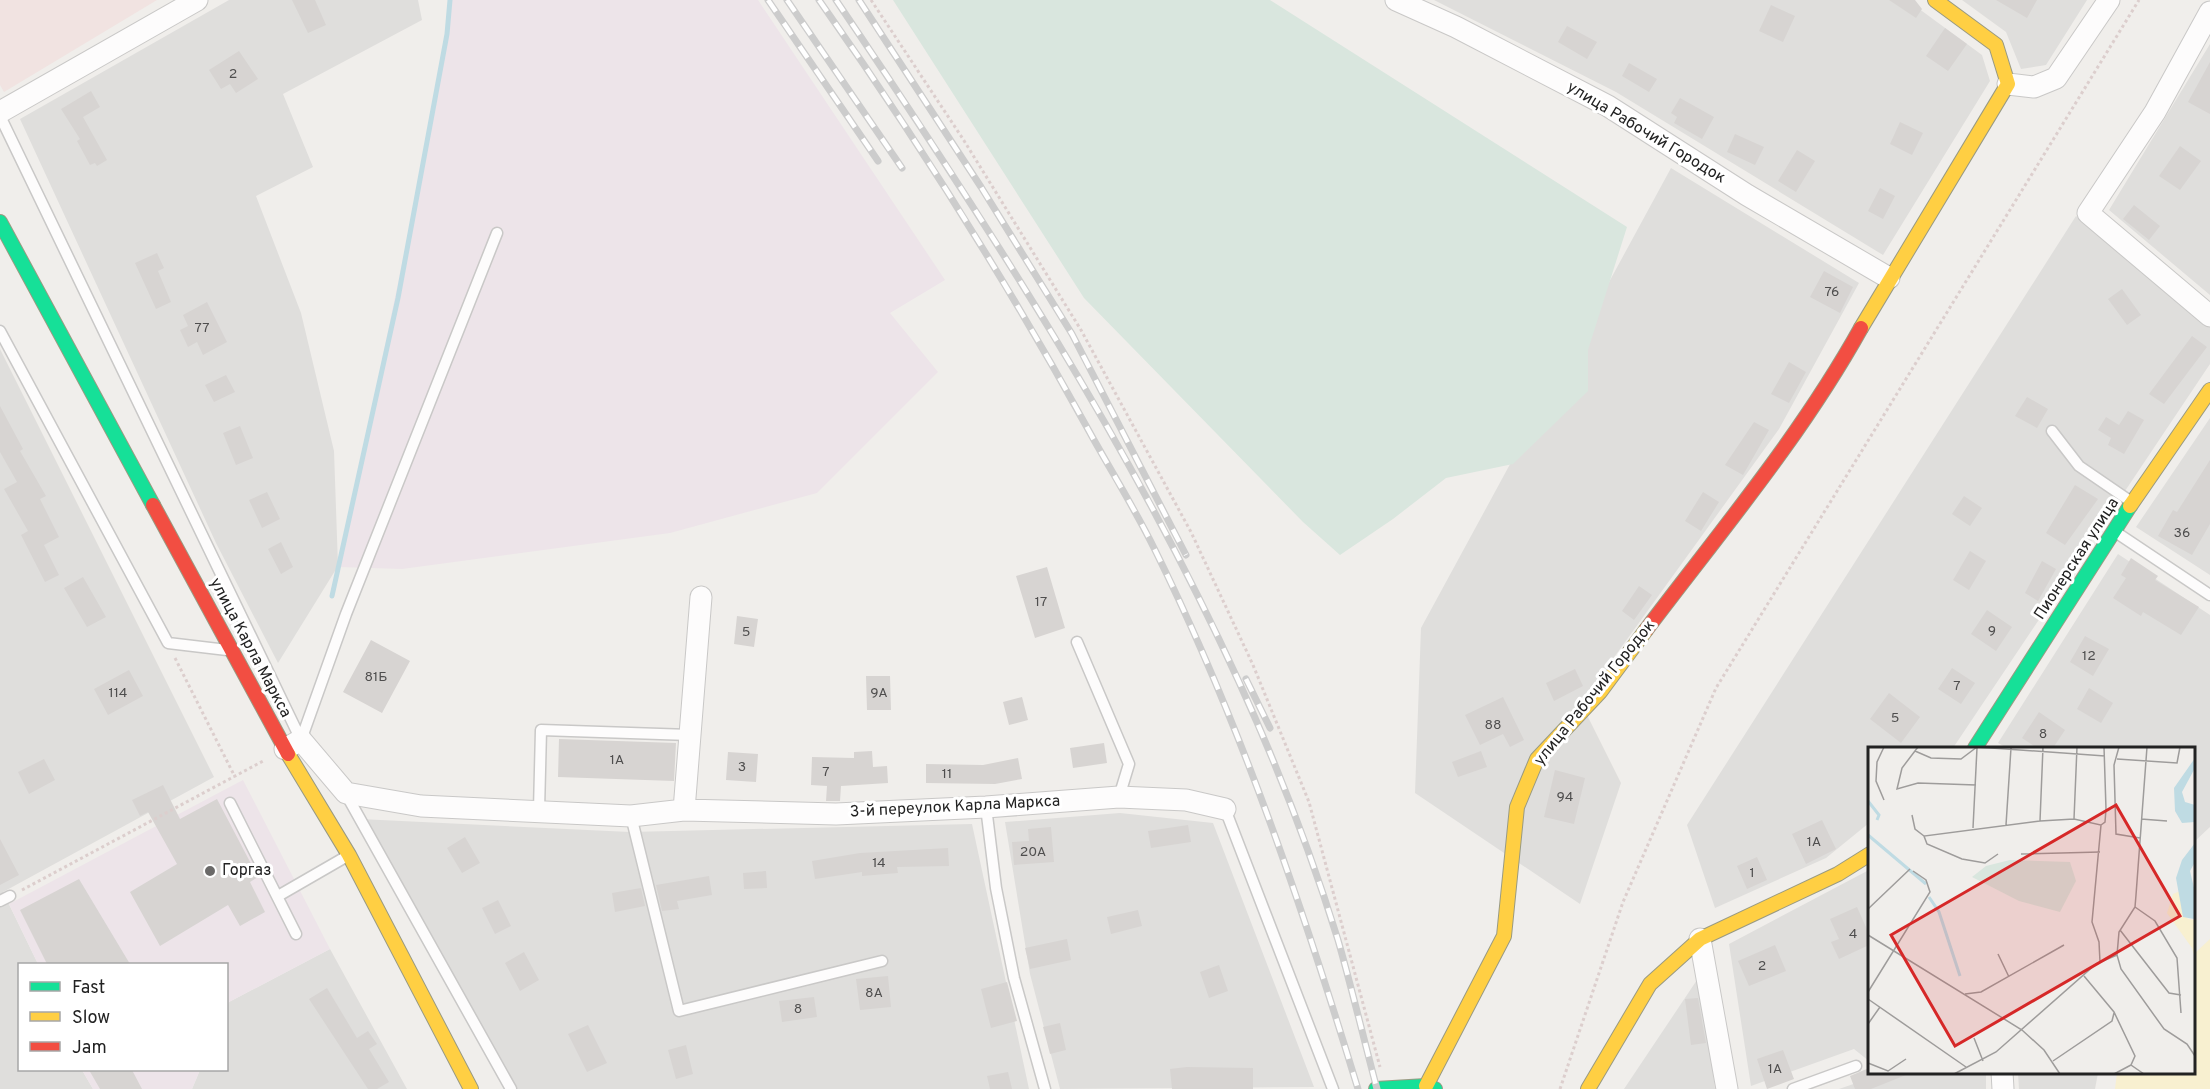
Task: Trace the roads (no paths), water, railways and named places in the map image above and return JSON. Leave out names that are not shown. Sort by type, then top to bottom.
[{"type":"street","points":[[0,114],[197,0]]},
{"type":"street","name":"улица Рабочий Городок","points":[[1396,0],[1456,27],[1608,106],[1747,195],[1889,278]]},
{"type":"street","points":[[1935,0],[1996,45],[2008,84],[2034,87],[2056,78],[2109,0]]},
{"type":"street","points":[[2210,12],[2155,112],[2088,213],[2210,316]]},
{"type":"street","name":"улица Рабочий Городок","points":[[1431,1088],[1503,936],[1517,807],[1537,759],[1600,692],[1775,459],[1842,362],[1889,278],[2008,84]]},
{"type":"street","name":"улица Карла Маркса","points":[[0,222],[232,650],[293,744],[471,1089]]},
{"type":"street","name":"Пионерская улица","points":[[1977,747],[2113,531],[2210,390]]},
{"type":"street","points":[[684,810],[701,597]]},
{"type":"street","points":[[293,744],[346,794]]},
{"type":"street","name":"3-й переулок Карла Маркса","points":[[346,794],[421,806],[631,816],[684,810],[836,814],[986,807],[1119,796],[1186,800],[1225,809]]},
{"type":"street","points":[[1588,1089],[1650,984],[1700,939],[1838,874],[1868,855]]},
{"type":"street","points":[[1700,939],[1727,1089]]},
{"type":"street","points":[[1381,1088],[1431,1088]]},
{"type":"lane","points":[[0,114],[293,744]]},
{"type":"lane","points":[[293,744],[497,233]]},
{"type":"lane","points":[[0,331],[168,643],[232,650]]},
{"type":"lane","points":[[2052,431],[2079,466],[2133,503]]},
{"type":"lane","points":[[2113,531],[2210,595]]},
{"type":"lane","points":[[1077,642],[1129,764],[1119,796]]},
{"type":"lane","points":[[539,810],[541,730],[690,735]]},
{"type":"lane","points":[[346,794],[511,1089]]},
{"type":"lane","points":[[230,803],[296,934]]},
{"type":"lane","points":[[986,807],[996,888],[1014,978],[1045,1089]]},
{"type":"lane","points":[[1225,809],[1332,1089]]},
{"type":"lane","points":[[631,816],[679,1011],[882,961]]},
{"type":"lane","points":[[278,896],[349,855]]},
{"type":"lane","points":[[1793,1089],[1856,1066]]},
{"type":"waterway","points":[[332,596],[398,298],[447,34],[450,0]]},
{"type":"railway","points":[[768,0],[878,161]]},
{"type":"railway","points":[[787,0],[902,168]]},
{"type":"railway","points":[[819,0],[926,158],[1026,320],[1155,550],[1186,615],[1242,748],[1292,883],[1358,1089]]},
{"type":"railway","points":[[836,0],[1000,248],[1052,333],[1102,418],[1196,592],[1253,713],[1305,842],[1338,940],[1377,1089]]},
{"type":"railway","points":[[859,0],[981,187],[1072,334],[1186,555]]},
{"type":"railway","points":[[1246,679],[1270,728]]},
{"type":"place","name":"Горгаз","points":[[210,871]]}]
